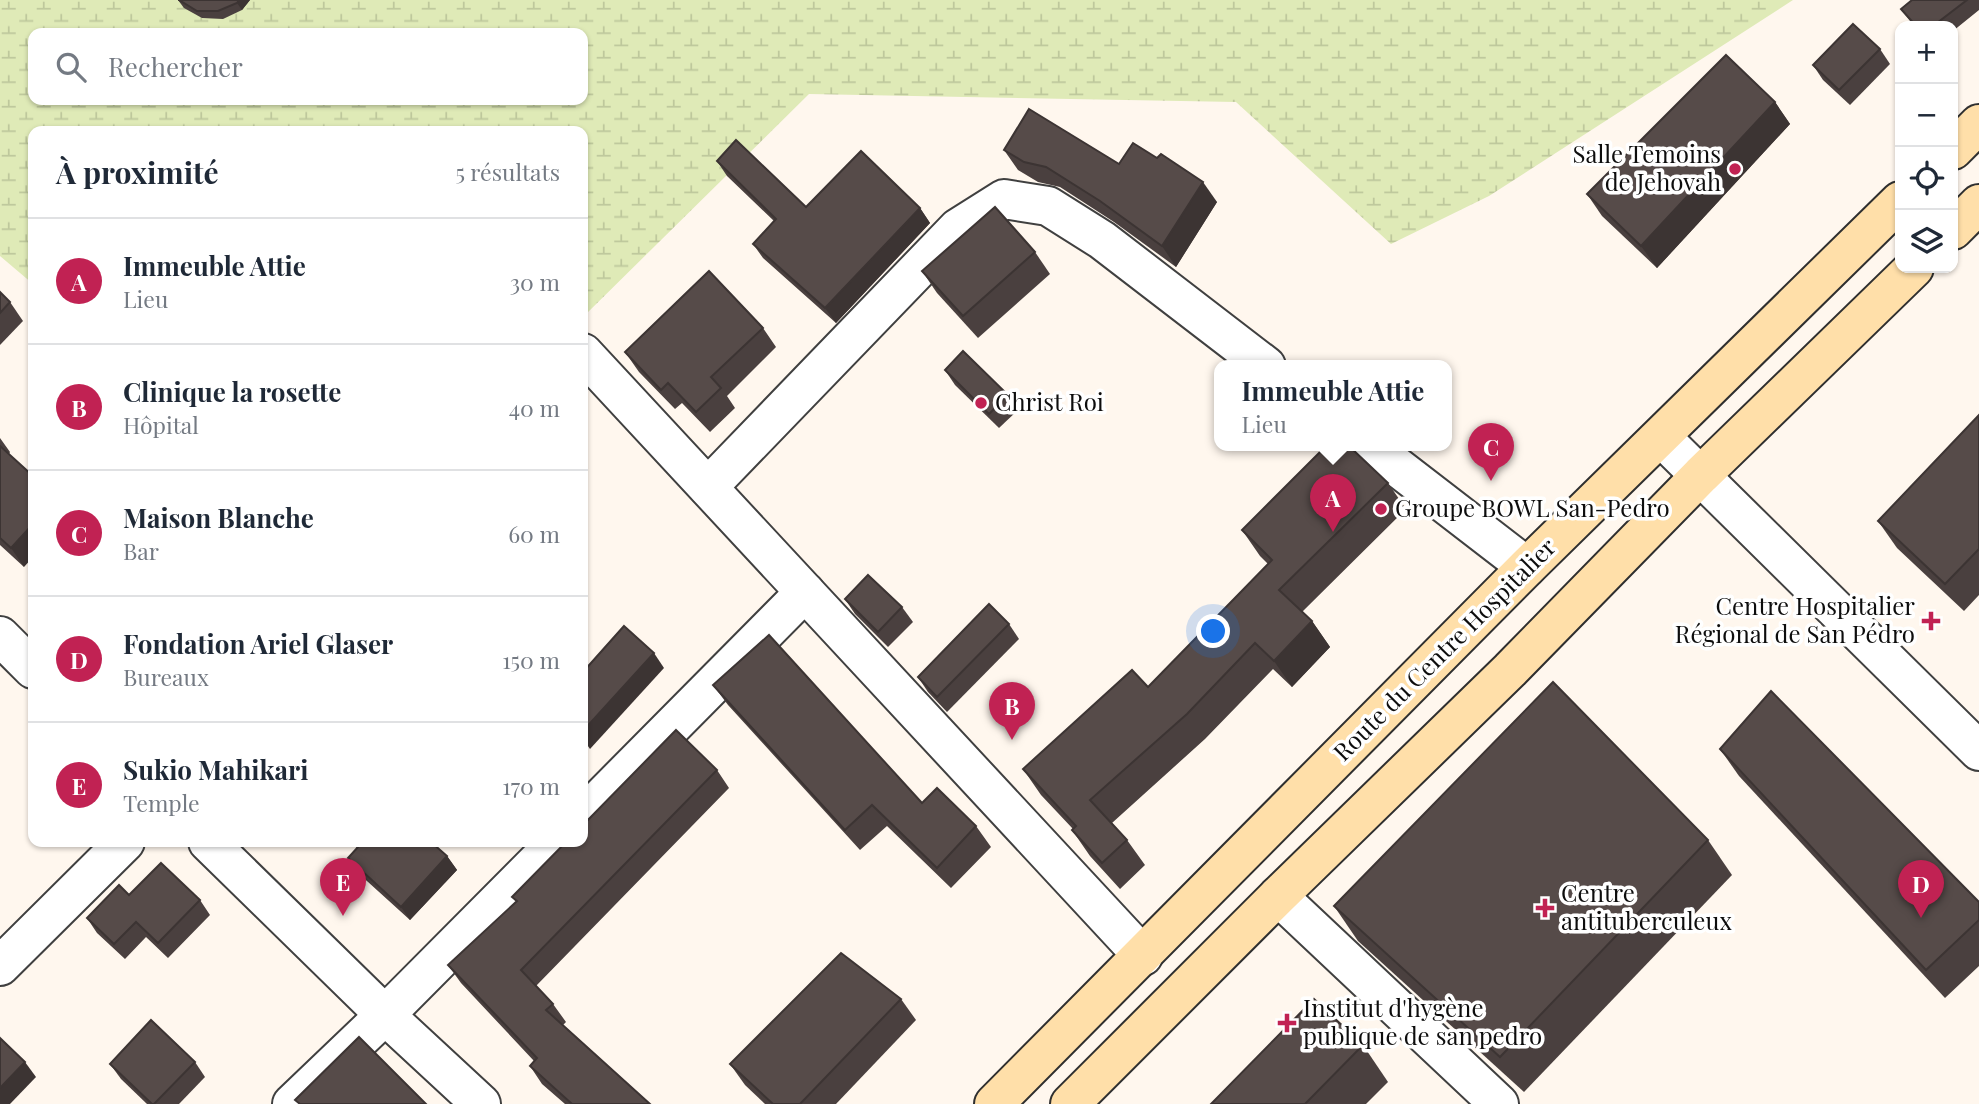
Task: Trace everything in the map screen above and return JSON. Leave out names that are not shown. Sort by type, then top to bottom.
[{"type":"street","points":[[1956,147],[1979,124]]},
{"type":"street","points":[[708,487],[958,228],[1003,199],[1048,206],[1102,240],[1258,360]]},
{"type":"street","points":[[1958,225],[1979,204]]},
{"type":"street","name":"Route du Centre Hospitalier","points":[[994,1104],[1527,567],[1895,206]]},
{"type":"street","points":[[1070,1104],[1510,670],[1701,475],[1909,273]]},
{"type":"street","points":[[588,358],[1143,956]]},
{"type":"street","points":[[1661,437],[1979,751]]},
{"type":"street","points":[[1376,451],[1527,567]]},
{"type":"street","points":[[588,811],[805,592]]},
{"type":"street","points":[[0,636],[28,664]]},
{"type":"street","points":[[0,966],[120,847]]},
{"type":"street","points":[[213,847],[385,1015],[481,1104]]},
{"type":"street","points":[[292,1104],[552,847]]},
{"type":"street","points":[[1278,896],[1499,1104]]},
{"type":"green space","points":[[0,0],[1793,0],[1489,196],[1391,244],[1236,102],[809,94],[588,312],[588,126],[28,126],[28,280],[0,256]]},
{"type":"building","points":[[179,0],[239,0],[218,11],[197,11]]},
{"type":"building","points":[[1912,0],[1967,0],[1940,21],[1912,21],[1901,9]]},
{"type":"building","points":[[1853,24],[1880,49],[1839,90],[1813,65]]},
{"type":"building","points":[[1726,55],[1775,102],[1641,246],[1587,194]]},
{"type":"building","points":[[1029,109],[1119,164],[1133,143],[1157,158],[1161,154],[1203,182],[1162,246],[1100,201],[1046,167],[1024,162],[1004,150]]},
{"type":"building","points":[[736,140],[806,207],[861,151],[920,208],[825,308],[753,244],[776,219],[717,161]]},
{"type":"building","points":[[995,207],[1035,252],[963,316],[922,271]]},
{"type":"building","points":[[709,271],[763,328],[711,377],[721,388],[696,412],[668,383],[661,390],[625,352]]},
{"type":"building","points":[[0,292],[10,302],[0,313]]},
{"type":"building","points":[[963,351],[1008,395],[989,414],[945,370]]},
{"type":"building","points":[[1979,415],[1979,549],[1945,584],[1878,521]]},
{"type":"building","points":[[0,446],[28,471],[28,529],[11,548],[0,538]]},
{"type":"building","points":[[1321,451],[1354,451],[1388,483],[1279,590],[1312,621],[1274,661],[1255,643],[1187,714],[1090,800],[1127,840],[1102,863],[1072,830],[1076,826],[1023,769],[1132,670],[1148,687],[1272,560],[1242,530]]},
{"type":"building","points":[[868,575],[902,607],[878,632],[845,599]]},
{"type":"building","points":[[989,604],[1009,624],[937,697],[918,677]]},
{"type":"building","points":[[624,626],[654,653],[588,726],[588,666]]},
{"type":"building","points":[[769,635],[922,803],[937,788],[976,826],[937,868],[872,805],[845,830],[713,685]]},
{"type":"building","name":"Centre antituberculeux","points":[[1553,682],[1708,840],[1500,1057],[1334,906]]},
{"type":"building","points":[[1771,691],[1979,902],[1979,920],[1926,970],[1720,749]]},
{"type":"building","points":[[676,730],[717,770],[521,970],[553,1004],[546,1010],[650,1104],[572,1104],[530,1066],[537,1058],[448,965],[517,901],[512,897],[561,847],[588,847],[588,820]]},
{"type":"building","points":[[358,847],[437,847],[447,856],[401,907],[348,858]]},
{"type":"building","points":[[161,863],[200,900],[158,943],[136,922],[114,944],[87,918],[119,885],[129,895]]},
{"type":"building","points":[[841,953],[901,999],[800,1104],[773,1104],[730,1064]]},
{"type":"building","points":[[1314,999],[1363,1045],[1305,1104],[1211,1104]]},
{"type":"building","points":[[151,1020],[195,1062],[154,1104],[110,1064]]},
{"type":"building","points":[[359,1037],[426,1104],[300,1104],[295,1100]]},
{"type":"building","points":[[0,1038],[25,1062],[0,1088]]},
{"type":"place","name":"Salle Temoins de Jehovah","points":[[1735,169]]},
{"type":"place","name":"Christ Roi","points":[[981,403]]},
{"type":"place","name":"Maison Blanche","points":[[1491,481]]},
{"type":"place","name":"Groupe BOWL San-Pedro","points":[[1381,509]]},
{"type":"place","name":"Immeuble Attie","points":[[1333,532]]},
{"type":"place","name":"Centre Hospitalier Régional de San Pédro","points":[[1931,621]]},
{"type":"place","name":"Clinique la rosette","points":[[1012,740]]},
{"type":"place","name":"Centre antituberculeux","points":[[1545,908]]},
{"type":"place","name":"Sukio Mahikari","points":[[343,916]]},
{"type":"place","name":"Fondation Ariel Glaser","points":[[1921,918]]},
{"type":"place","name":"Institut d'hygène publique de san pedro","points":[[1287,1023]]}]
